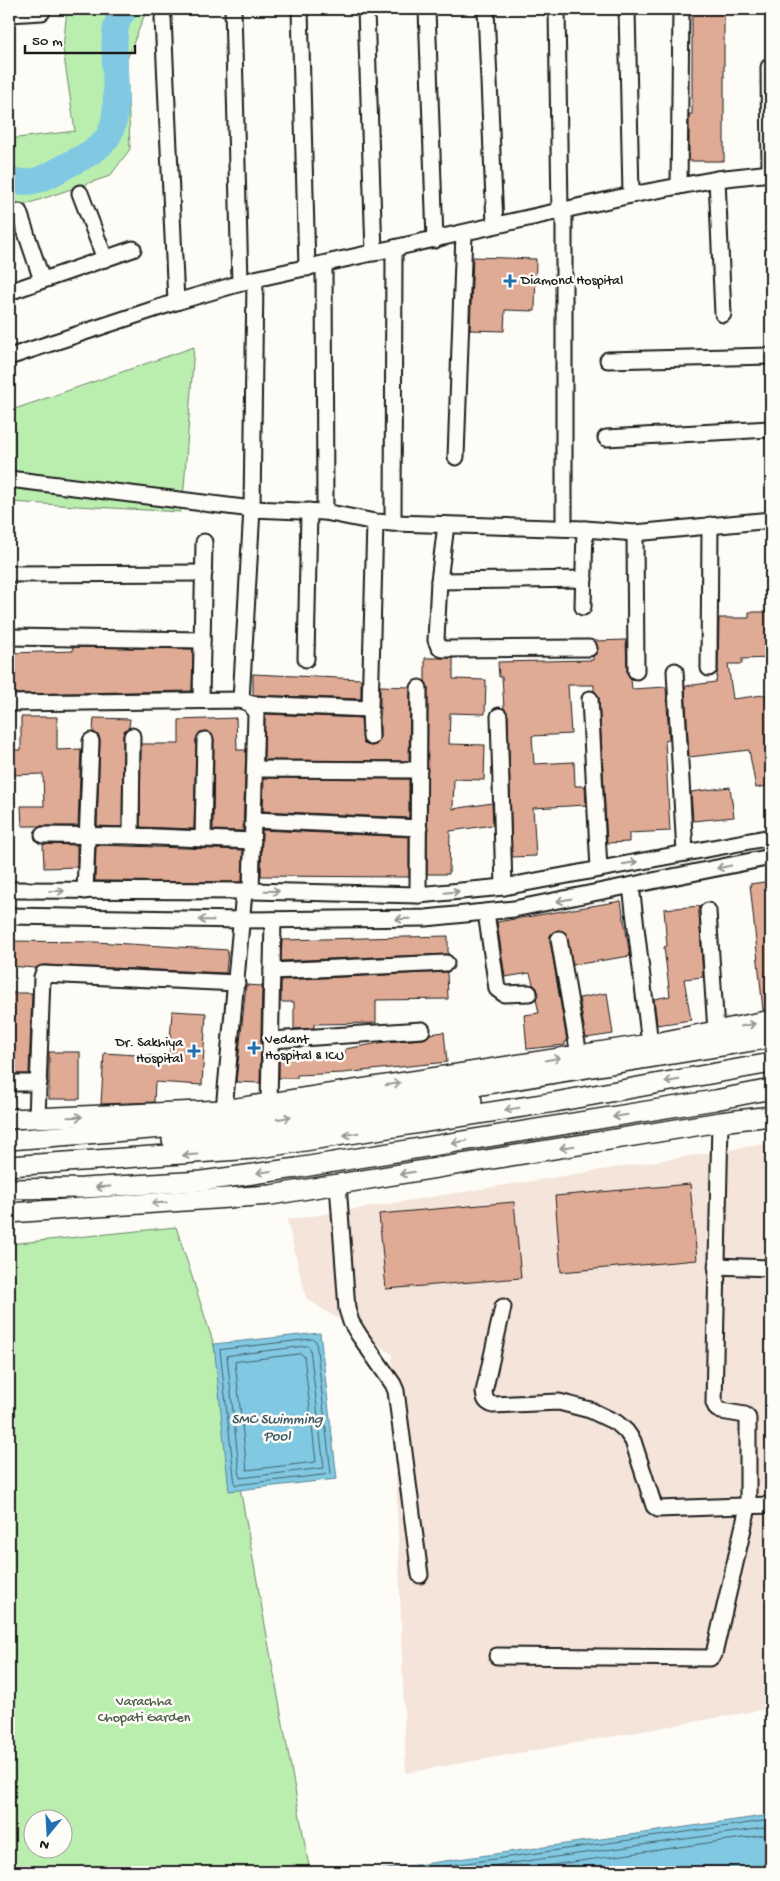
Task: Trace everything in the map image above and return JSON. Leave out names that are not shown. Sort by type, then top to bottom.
[{"type":"main road","points":[[9,1119],[224,1110],[650,1044],[771,1020]]},
{"type":"main road","points":[[9,1140],[202,1125],[242,1124],[771,1038]]},
{"type":"main road","points":[[9,1153],[289,1131],[771,1051]]},
{"type":"main road","points":[[9,1166],[254,1149],[556,1102],[771,1063]]},
{"type":"main road","points":[[9,1189],[202,1182],[771,1090]]},
{"type":"main road","points":[[9,1214],[271,1195],[720,1122],[771,1116]]},
{"type":"street","points":[[224,1110],[253,841],[256,714],[246,702],[252,509],[248,281],[233,9]]},
{"type":"street","points":[[300,9],[307,268]]},
{"type":"street","points":[[366,9],[374,253]]},
{"type":"street","points":[[427,9],[435,240]]},
{"type":"street","points":[[486,9],[495,225]]},
{"type":"street","points":[[557,9],[562,209],[564,528]]},
{"type":"street","points":[[627,9],[631,195]]},
{"type":"street","points":[[679,186],[681,9]]},
{"type":"street","points":[[9,14],[42,12]]},
{"type":"street","points":[[163,18],[176,302]]},
{"type":"street","points":[[9,357],[176,302],[248,281],[435,240],[562,209],[716,179],[771,173],[769,67]]},
{"type":"street","points":[[716,179],[724,314]]},
{"type":"street","points":[[80,193],[105,259]]},
{"type":"street","points":[[18,212],[42,280]]},
{"type":"street","points":[[456,457],[464,233]]},
{"type":"street","points":[[9,292],[134,249]]},
{"type":"street","points":[[392,523],[394,249]]},
{"type":"street","points":[[324,264],[325,512]]},
{"type":"street","points":[[608,360],[771,356]]},
{"type":"street","points":[[606,438],[771,430]]},
{"type":"street","points":[[9,479],[252,509],[325,512],[376,522],[392,523],[585,528],[635,533],[771,520]]},
{"type":"street","points":[[306,659],[309,511]]},
{"type":"street","points":[[371,737],[370,710],[376,522]]},
{"type":"street","points":[[446,525],[439,582],[436,640],[439,647],[589,648]]},
{"type":"street","points":[[709,668],[710,525]]},
{"type":"street","points":[[583,607],[585,528]]},
{"type":"street","points":[[635,533],[636,671]]},
{"type":"street","points":[[201,700],[204,542]]},
{"type":"street","points":[[9,574],[204,573]]},
{"type":"street","points":[[439,582],[584,579]]},
{"type":"street","points":[[9,638],[202,640]]},
{"type":"street","points":[[675,670],[685,853]]},
{"type":"street","points":[[418,895],[419,688]]},
{"type":"street","points":[[590,699],[599,869]]},
{"type":"street","points":[[9,703],[201,700],[370,710]]},
{"type":"street","points":[[500,716],[504,886]]},
{"type":"street","points":[[131,836],[132,736]]},
{"type":"street","points":[[203,839],[206,740]]},
{"type":"street","points":[[85,891],[91,741]]},
{"type":"street","points":[[255,769],[419,770]]},
{"type":"street","points":[[254,820],[418,828]]},
{"type":"street","points":[[43,835],[131,836],[253,841]]},
{"type":"street","points":[[9,890],[248,891],[418,895],[504,886],[771,837]]},
{"type":"street","points":[[9,916],[243,920],[426,918],[514,909],[771,857]]},
{"type":"street","points":[[632,886],[650,1044]]},
{"type":"street","points":[[708,911],[716,1031]]},
{"type":"street","points":[[486,912],[497,990],[504,994],[530,993]]},
{"type":"street","points":[[269,1103],[273,920]]},
{"type":"street","points":[[559,939],[579,1055]]},
{"type":"street","points":[[272,971],[446,963]]},
{"type":"street","points":[[37,1118],[43,974],[237,983]]},
{"type":"street","points":[[271,1040],[422,1030]]},
{"type":"street","points":[[9,1083],[39,1084]]},
{"type":"street","points":[[497,1656],[710,1658],[716,1650],[748,1506],[748,1418],[745,1415],[720,1411],[714,1403],[720,1122]]},
{"type":"street","points":[[338,1184],[347,1309],[351,1322],[359,1335],[395,1387],[420,1575]]},
{"type":"street","points":[[716,1266],[771,1268]]},
{"type":"street","points":[[503,1307],[484,1392],[488,1403],[494,1405],[560,1402],[590,1410],[617,1423],[633,1441],[654,1506],[658,1509],[771,1505]]},
{"type":"shaded area","points":[[771,1143],[771,1708],[406,1773],[392,1354],[306,1298],[287,1220]]},
{"type":"green space","points":[[67,9],[147,9],[127,59],[130,149],[110,176],[9,210],[9,139],[75,131],[63,49]]},
{"type":"green space","points":[[194,347],[184,488],[180,512],[9,502],[9,411]]},
{"type":"green space","name":"Varachha Chopati Garden","points":[[176,1227],[214,1345],[310,1872],[9,1872],[9,1244]]},
{"type":"water","name":"SMC Swimming Pool","points":[[320,1333],[337,1479],[229,1491],[214,1344]]},
{"type":"water","points":[[771,1815],[771,1872],[367,1872]]},
{"type":"building","points":[[692,9],[724,9],[724,161],[689,161],[689,114],[692,114]]},
{"type":"building","points":[[473,257],[536,259],[535,311],[505,310],[504,331],[470,330]]},
{"type":"building","points":[[749,612],[771,612],[771,658],[742,659],[742,664],[728,664],[733,699],[771,694],[771,785],[756,788],[749,750],[689,757],[685,686],[716,682],[719,618],[749,618]]},
{"type":"building","points":[[626,640],[627,671],[631,679],[632,689],[666,687],[669,740],[665,741],[670,831],[629,833],[629,842],[607,843],[599,698],[594,691],[594,685],[568,685],[571,734],[532,736],[534,764],[574,762],[575,786],[585,786],[586,805],[533,808],[536,856],[512,857],[508,716],[504,708],[502,677],[499,677],[498,662],[593,660],[593,656],[597,653],[598,648],[595,641]]},
{"type":"building","points":[[73,647],[193,649],[192,691],[9,694],[9,655],[11,653],[73,651]]},
{"type":"building","points":[[425,658],[453,658],[453,679],[486,680],[485,714],[450,713],[449,744],[485,745],[484,780],[454,779],[453,809],[492,803],[493,825],[450,831],[449,874],[427,874],[428,688],[425,681]]},
{"type":"building","points":[[253,674],[361,679],[361,699],[253,695]]},
{"type":"building","points":[[380,686],[410,687],[409,761],[264,760],[265,714],[361,718],[363,742],[371,746],[376,745],[380,737]]},
{"type":"building","points":[[21,717],[57,717],[57,750],[81,749],[78,826],[22,826],[21,806],[44,806],[43,774],[9,775],[9,750],[21,750]]},
{"type":"building","points":[[94,718],[130,719],[129,727],[124,731],[123,736],[122,827],[97,826],[100,741],[99,736],[93,732]]},
{"type":"building","points":[[236,718],[237,750],[246,750],[243,831],[213,830],[214,740],[213,735],[206,731],[200,732],[196,740],[194,829],[140,827],[141,744],[179,744],[179,720]]},
{"type":"building","points":[[264,778],[409,779],[409,818],[263,811]]},
{"type":"building","points":[[730,787],[734,817],[693,821],[691,792]]},
{"type":"building","points":[[262,830],[409,837],[409,877],[261,876]]},
{"type":"building","points":[[43,844],[77,845],[77,867],[44,868]]},
{"type":"building","points":[[96,845],[243,850],[242,882],[95,881]]},
{"type":"building","points":[[771,881],[771,1009],[763,1010],[750,884]]},
{"type":"building","points":[[621,901],[630,956],[573,965],[566,933],[558,930],[550,935],[567,1041],[565,1045],[527,1049],[524,1015],[539,1013],[536,999],[538,992],[533,984],[530,973],[505,977],[497,922]]},
{"type":"building","points":[[701,906],[699,912],[703,977],[684,979],[691,1020],[657,1025],[654,999],[670,996],[664,947],[667,946],[664,909]]},
{"type":"building","points":[[448,936],[448,954],[281,961],[282,940]]},
{"type":"building","points":[[9,941],[95,942],[228,950],[226,973],[43,965],[36,968],[9,966]]},
{"type":"building","points":[[447,972],[448,999],[376,1000],[376,1023],[314,1024],[314,1028],[294,1029],[294,1002],[281,1002],[281,980]]},
{"type":"building","points":[[246,985],[262,986],[260,1083],[236,1082]]},
{"type":"building","points":[[9,993],[32,993],[29,1074],[9,1074]]},
{"type":"building","points":[[607,993],[613,1034],[586,1038],[579,998]]},
{"type":"building","points":[[172,1011],[206,1013],[202,1085],[155,1082],[154,1102],[101,1104],[104,1053],[169,1057]]},
{"type":"building","points":[[444,1032],[447,1062],[343,1073],[297,1075],[297,1078],[279,1078],[279,1055],[297,1057],[345,1056],[345,1049],[385,1042],[423,1039],[430,1034]]},
{"type":"building","points":[[49,1052],[80,1052],[80,1099],[49,1099]]},
{"type":"building","points":[[690,1184],[697,1260],[561,1272],[555,1196]]},
{"type":"building","points":[[514,1202],[521,1278],[386,1289],[379,1214]]},
{"type":"waterway","points":[[9,180],[18,182],[39,180],[90,153],[101,145],[109,135],[114,121],[116,104],[115,32],[119,18],[126,9]]},
{"type":"place","name":"Diamond Hospital","points":[[510,281]]},
{"type":"place","name":"Vedant Hospital & ICU","points":[[254,1048]]},
{"type":"place","name":"Dr. Sakhiya Hospital","points":[[194,1051]]}]
